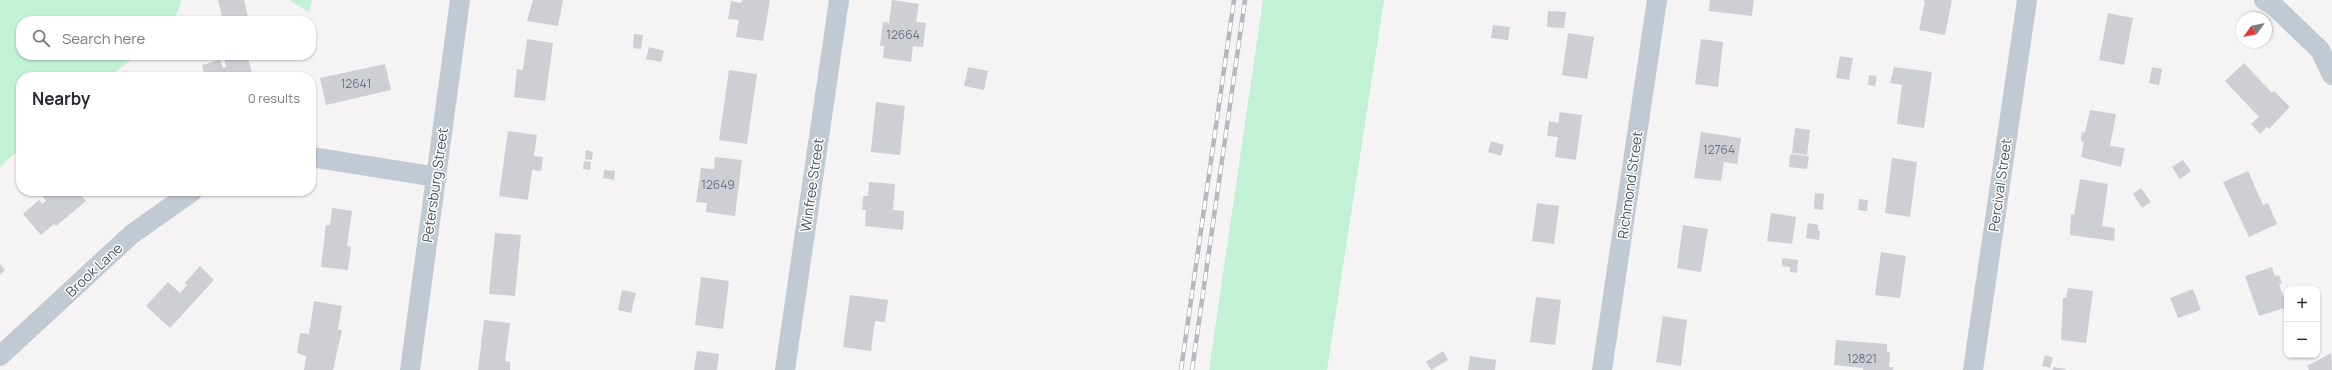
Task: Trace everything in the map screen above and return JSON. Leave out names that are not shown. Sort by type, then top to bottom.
[{"type":"street","name":"Petersburg Street","points":[[410,370],[460,0]]},
{"type":"street","name":"Winfree Street","points":[[785,370],[839,0]]},
{"type":"street","name":"Richmond Street","points":[[1602,370],[1657,0]]},
{"type":"street","name":"Percival Street","points":[[1973,370],[2027,0]]},
{"type":"street","points":[[2264,0],[2273,5],[2320,50],[2332,75]]},
{"type":"street","points":[[316,158],[437,177]]},
{"type":"street","name":"Brook Lane","points":[[0,356],[132,234],[186,196]]},
{"type":"green space","points":[[0,0],[182,0],[176,16],[16,16],[16,60],[131,60],[115,72],[16,72],[16,153],[0,167]]},
{"type":"green space","points":[[289,0],[312,0],[309,12]]},
{"type":"green space","points":[[1263,0],[1384,0],[1327,370],[1209,370]]},
{"type":"building","points":[[218,0],[244,0],[248,16],[222,16]]},
{"type":"building","points":[[533,0],[563,0],[558,26],[527,21]]},
{"type":"building","points":[[742,0],[770,0],[763,41],[736,37],[739,20],[728,19],[731,1],[741,3]]},
{"type":"building","points":[[892,0],[919,4],[916,22],[926,23],[923,47],[913,46],[911,62],[883,58],[884,46],[880,46],[883,22],[889,23]]},
{"type":"building","points":[[1710,0],[1754,0],[1752,16],[1709,11]]},
{"type":"building","points":[[1922,0],[1952,0],[1945,35],[1919,30],[1925,1]]},
{"type":"building","points":[[1548,11],[1566,12],[1564,28],[1547,27]]},
{"type":"building","points":[[2108,13],[2133,18],[2124,65],[2099,60]]},
{"type":"building","points":[[1493,25],[1510,27],[1508,40],[1491,38]]},
{"type":"building","points":[[1568,33],[1594,37],[1587,79],[1562,75]]},
{"type":"building","points":[[634,34],[643,35],[641,49],[633,48]]},
{"type":"building","points":[[527,39],[553,43],[545,101],[514,97],[517,69],[523,70]]},
{"type":"building","points":[[1701,39],[1723,42],[1718,87],[1695,84]]},
{"type":"building","points":[[649,47],[664,51],[661,62],[646,59]]},
{"type":"building","points":[[1840,56],[1853,58],[1849,80],[1836,78]]},
{"type":"building","points":[[220,60],[223,68],[226,67],[225,60],[248,60],[252,72],[204,72],[202,65]]},
{"type":"building","points":[[2244,63],[2272,93],[2274,91],[2290,107],[2269,129],[2267,127],[2260,134],[2251,124],[2259,117],[2225,81]]},
{"type":"building","points":[[385,64],[391,90],[326,105],[320,78]]},
{"type":"building","points":[[968,67],[988,71],[984,90],[964,86]]},
{"type":"building","points":[[1894,67],[1932,72],[1924,128],[1897,124],[1902,85],[1890,83]]},
{"type":"building","points":[[2152,67],[2162,69],[2159,85],[2149,83]]},
{"type":"building","points":[[729,70],[757,74],[747,144],[719,140]]},
{"type":"building","points":[[1869,75],[1877,76],[1875,86],[1868,85]]},
{"type":"building","points":[[876,102],[905,106],[900,155],[871,152]]},
{"type":"building","points":[[2090,110],[2116,114],[2110,146],[2125,148],[2121,167],[2081,157],[2084,142],[2081,141],[2082,132],[2085,133]]},
{"type":"building","points":[[1560,112],[1582,115],[1576,160],[1555,157],[1558,137],[1547,136],[1549,121],[1558,123]]},
{"type":"building","points":[[1795,128],[1810,130],[1807,155],[1792,153]]},
{"type":"building","points":[[508,131],[537,135],[534,156],[543,157],[541,171],[532,170],[528,200],[499,196]]},
{"type":"building","points":[[1701,132],[1741,138],[1737,164],[1724,162],[1721,181],[1694,178]]},
{"type":"building","points":[[1491,141],[1504,145],[1501,156],[1488,152]]},
{"type":"building","points":[[586,150],[593,152],[592,160],[585,159]]},
{"type":"building","points":[[1790,154],[1809,156],[1807,169],[1789,167]]},
{"type":"building","points":[[715,157],[742,160],[735,216],[706,212],[707,203],[696,202],[701,168],[714,169]]},
{"type":"building","points":[[1892,158],[1917,162],[1910,217],[1885,213]]},
{"type":"building","points":[[2183,160],[2191,171],[2180,179],[2172,167]]},
{"type":"building","points":[[584,161],[591,162],[590,170],[583,169]]},
{"type":"building","points":[[604,170],[615,171],[614,180],[603,178]]},
{"type":"building","points":[[2248,171],[2263,205],[2268,203],[2277,224],[2249,237],[2223,182]]},
{"type":"building","points":[[2080,179],[2108,184],[2102,226],[2115,228],[2114,241],[2070,235],[2071,214],[2074,215]]},
{"type":"building","points":[[869,182],[895,184],[893,210],[904,211],[903,230],[865,226],[866,210],[862,210],[863,196],[868,196]]},
{"type":"building","points":[[2141,188],[2151,202],[2142,208],[2133,194]]},
{"type":"building","points":[[1815,193],[1824,194],[1823,210],[1814,209]]},
{"type":"building","points":[[42,196],[82,196],[86,201],[56,226],[54,224],[41,235],[23,214],[39,200],[42,204],[46,201]]},
{"type":"building","points":[[1859,199],[1868,200],[1867,211],[1858,210]]},
{"type":"building","points":[[1537,203],[1559,206],[1554,244],[1532,241]]},
{"type":"building","points":[[332,208],[352,211],[347,246],[351,247],[348,270],[321,267],[326,225],[330,225]]},
{"type":"building","points":[[1771,213],[1796,217],[1792,244],[1767,241]]},
{"type":"building","points":[[1808,223],[1818,225],[1818,231],[1820,231],[1819,240],[1806,238]]},
{"type":"building","points":[[1683,225],[1708,229],[1701,272],[1677,268]]},
{"type":"building","points":[[495,233],[521,235],[515,296],[489,294]]},
{"type":"building","points":[[1881,252],[1906,256],[1900,298],[1875,295]]},
{"type":"building","points":[[1782,258],[1798,260],[1797,273],[1790,272],[1790,267],[1782,266]]},
{"type":"building","points":[[0,264],[5,270],[0,275]]},
{"type":"building","points":[[200,266],[214,280],[170,328],[146,306],[168,282],[180,293],[187,285],[185,283]]},
{"type":"building","points":[[2272,267],[2275,276],[2279,275],[2282,283],[2279,284],[2284,298],[2284,308],[2259,316],[2245,276]]},
{"type":"building","points":[[701,277],[729,281],[723,329],[695,325]]},
{"type":"building","points":[[2068,288],[2093,291],[2086,343],[2061,340],[2063,298],[2066,298]]},
{"type":"building","points":[[2193,289],[2201,310],[2178,318],[2170,298]]},
{"type":"building","points":[[622,290],[636,293],[631,313],[618,310]]},
{"type":"building","points":[[850,295],[888,300],[885,322],[875,321],[871,351],[843,347]]},
{"type":"building","points":[[1536,297],[1561,300],[1555,345],[1530,342]]},
{"type":"building","points":[[314,301],[342,306],[338,329],[342,330],[333,370],[304,370],[306,356],[297,353],[300,333],[309,334]]},
{"type":"building","points":[[1663,316],[1687,320],[1681,366],[1656,362]]},
{"type":"building","points":[[484,320],[510,323],[505,361],[510,362],[510,370],[478,370]]},
{"type":"building","points":[[1836,340],[1887,344],[1887,352],[1890,352],[1889,367],[1893,367],[1893,370],[1863,370],[1863,368],[1834,365]]},
{"type":"building","points":[[697,351],[719,354],[717,370],[694,370]]},
{"type":"building","points":[[1443,351],[1448,360],[1431,370],[1426,362]]},
{"type":"building","points":[[2331,353],[2332,370],[2309,370],[2307,366]]},
{"type":"building","points":[[2045,355],[2053,358],[2050,368],[2042,366]]},
{"type":"building","points":[[1470,356],[1496,360],[1495,370],[1468,370]]},
{"type":"building","points":[[2053,367],[2066,369],[2066,370],[2053,370]]},
{"type":"railway","points":[[1181,370],[1234,0]]},
{"type":"railway","points":[[1192,370],[1245,0]]}]
